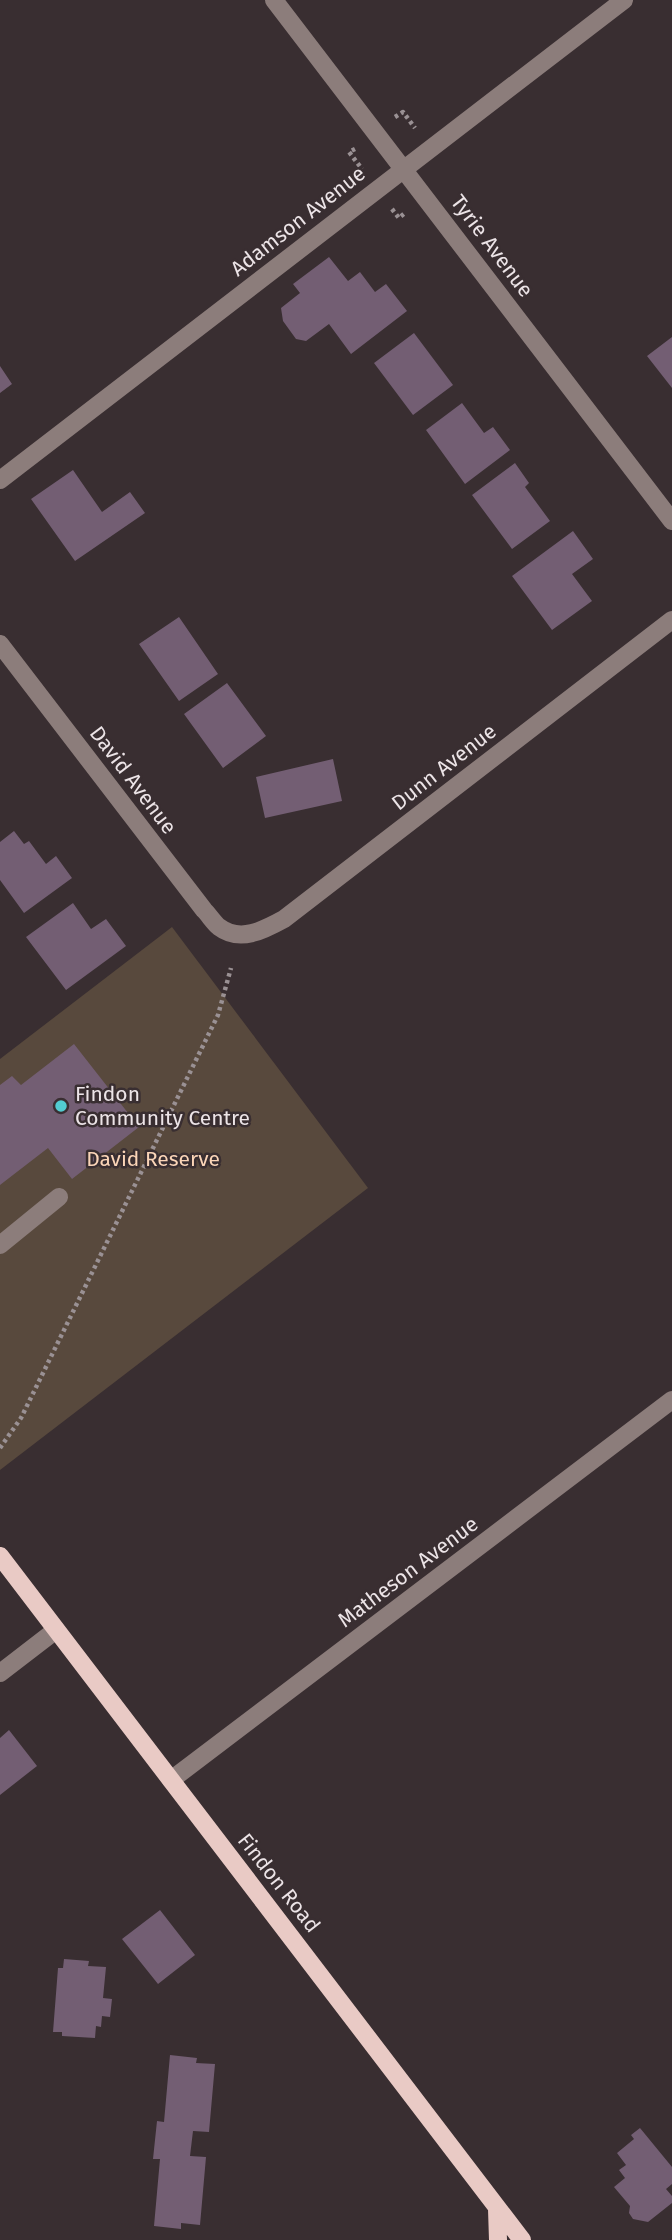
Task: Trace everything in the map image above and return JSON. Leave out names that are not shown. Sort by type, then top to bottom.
[{"type":"main road","name":"Findon Road","points":[[0,1556],[522,2240]]},
{"type":"main road","points":[[497,2209],[498,2240]]},
{"type":"street","name":"Tyrie Avenue","points":[[274,0],[672,521]]},
{"type":"street","name":"Adamson Avenue","points":[[0,480],[624,0]]},
{"type":"street","name":"Dunn Avenue","points":[[237,935],[260,932],[284,919],[672,620]]},
{"type":"street","name":"David Avenue","points":[[0,644],[204,910],[220,928],[237,935]]},
{"type":"street","points":[[0,1245],[59,1197]]},
{"type":"street","name":"Matheson Avenue","points":[[171,1780],[672,1400]]},
{"type":"street","points":[[0,1673],[56,1630]]},
{"type":"path","points":[[358,146],[349,152],[362,169]]},
{"type":"path","points":[[0,1448],[21,1418],[218,1015],[231,968]]},
{"type":"green space","name":"David Reserve","points":[[172,927],[368,1188],[0,1470],[0,1059]]},
{"type":"building","points":[[329,257],[348,281],[360,272],[375,292],[386,284],[407,311],[351,354],[329,324],[306,341],[296,339],[283,321],[281,308],[300,293],[293,284]]},
{"type":"building","points":[[414,333],[453,385],[413,415],[374,363]]},
{"type":"building","points":[[672,337],[672,388],[647,356]]},
{"type":"building","points":[[0,366],[12,384],[0,393]]},
{"type":"building","points":[[462,403],[484,433],[493,427],[510,450],[465,484],[426,430]]},
{"type":"building","points":[[515,463],[529,483],[525,487],[550,521],[512,549],[472,495]]},
{"type":"building","points":[[73,470],[102,512],[130,492],[145,513],[75,561],[31,499]]},
{"type":"building","points":[[573,531],[593,559],[572,574],[592,601],[552,630],[512,576]]},
{"type":"building","points":[[179,617],[218,674],[179,701],[139,644]]},
{"type":"building","points":[[227,683],[266,736],[223,768],[184,714]]},
{"type":"building","points":[[333,759],[342,801],[265,818],[256,777]]},
{"type":"building","points":[[14,831],[24,844],[29,841],[46,864],[56,856],[72,878],[24,913],[0,880],[0,842]]},
{"type":"building","points":[[73,903],[91,929],[106,919],[126,946],[66,990],[26,937]]},
{"type":"building","name":"Findon Community Centre","points":[[74,1044],[139,1127],[72,1179],[48,1148],[0,1185],[0,1085],[12,1076],[21,1085]]},
{"type":"building","points":[[9,1730],[37,1766],[0,1795],[0,1738]]},
{"type":"building","points":[[160,1910],[195,1955],[158,1984],[122,1939]]},
{"type":"building","points":[[64,1959],[89,1961],[88,1966],[106,1967],[103,1998],[112,1999],[110,2017],[102,2016],[101,2027],[96,2026],[95,2038],[62,2036],[62,2032],[53,2032],[58,1968],[63,1968]]},
{"type":"building","points":[[170,2055],[197,2058],[196,2063],[215,2064],[209,2132],[193,2131],[190,2156],[206,2157],[200,2225],[181,2223],[181,2229],[154,2226],[160,2159],[153,2159],[157,2121],[164,2122]]},
{"type":"building","points":[[640,2128],[672,2167],[672,2184],[666,2189],[672,2196],[672,2203],[648,2222],[633,2219],[629,2213],[630,2206],[614,2187],[625,2178],[619,2170],[626,2165],[617,2153],[634,2139],[631,2135]]},
{"type":"place","name":"Findon Community Centre","points":[[61,1106]]}]
